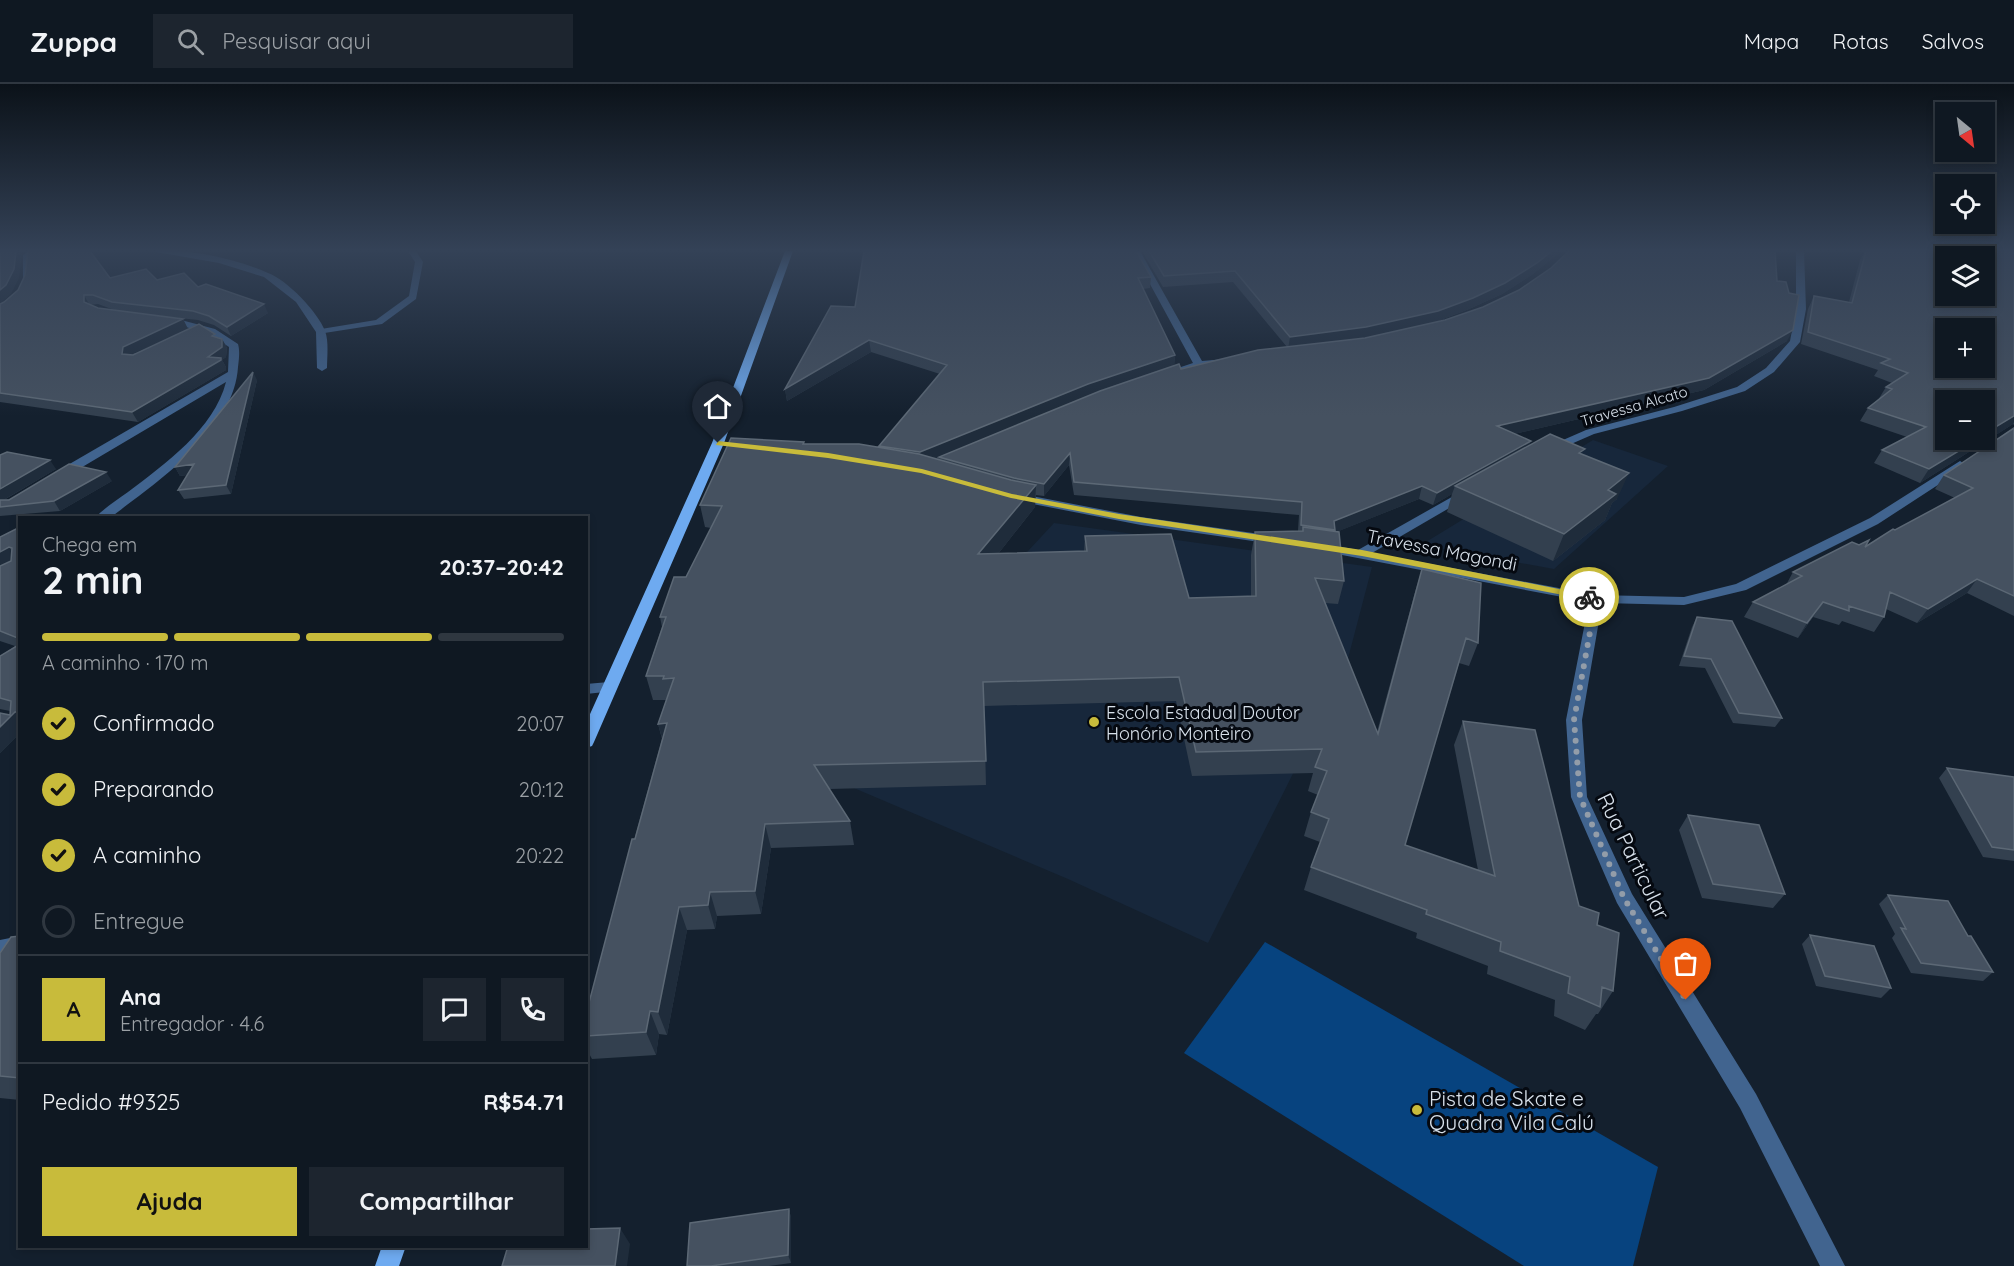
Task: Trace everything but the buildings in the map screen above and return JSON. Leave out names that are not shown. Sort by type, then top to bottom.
[{"type":"main road","points":[[588,737],[609,687],[724,444],[770,306]]},
{"type":"main road","points":[[387,1266],[393,1248]]},
{"type":"street","points":[[303,306],[321,332],[322,368]]},
{"type":"street","points":[[321,332],[379,322],[401,306]]},
{"type":"street","points":[[1166,306],[1198,364]]},
{"type":"street","name":"Travessa Alcato","points":[[1536,455],[1590,432],[1741,389],[1770,370],[1795,342],[1801,306]]},
{"type":"street","points":[[104,516],[146,483],[193,441],[223,404],[234,373],[234,346],[226,339],[203,327],[158,318]]},
{"type":"street","points":[[185,336],[203,327]]},
{"type":"street","points":[[1165,376],[1198,364],[1233,360]]},
{"type":"street","points":[[51,480],[234,373]]},
{"type":"street","name":"Travessa Magondi","points":[[1000,493],[1141,521],[1362,553],[1596,599],[1684,601],[1741,587],[1874,521],[1974,456]]},
{"type":"street","points":[[1362,553],[1474,489]]},
{"type":"street","name":"Rua Particular","points":[[1596,599],[1574,720],[1580,797],[1624,898],[1748,1101],[1833,1266]]},
{"type":"street","points":[[588,689],[609,687]]},
{"type":"street","points":[[0,948],[18,944]]},
{"type":"shaded area","points":[[1593,440],[1668,466],[1554,569],[1421,545]]},
{"type":"shaded area","name":"Escola Estadual Doutor Honório Monteiro","points":[[1054,523],[1372,567],[1345,670],[1208,943],[1068,879],[821,774]]},
{"type":"shaded area","name":"Pista de Skate e Quadra Vila Calú","points":[[1265,942],[1658,1167],[1633,1266],[1524,1266],[1184,1053]]},
{"type":"way so far","points":[[1589,597],[1596,599],[1574,720],[1580,797],[1624,898],[1686,1000]]},
{"type":"place","name":"Escola Estadual Doutor Honório Monteiro","points":[[1094,722]]},
{"type":"place","name":"Pista de Skate e Quadra Vila Calú","points":[[1417,1110]]},
{"type":"route","points":[[718,443],[828,455],[922,471],[1011,496],[1119,517],[1362,553],[1589,597]]}]
